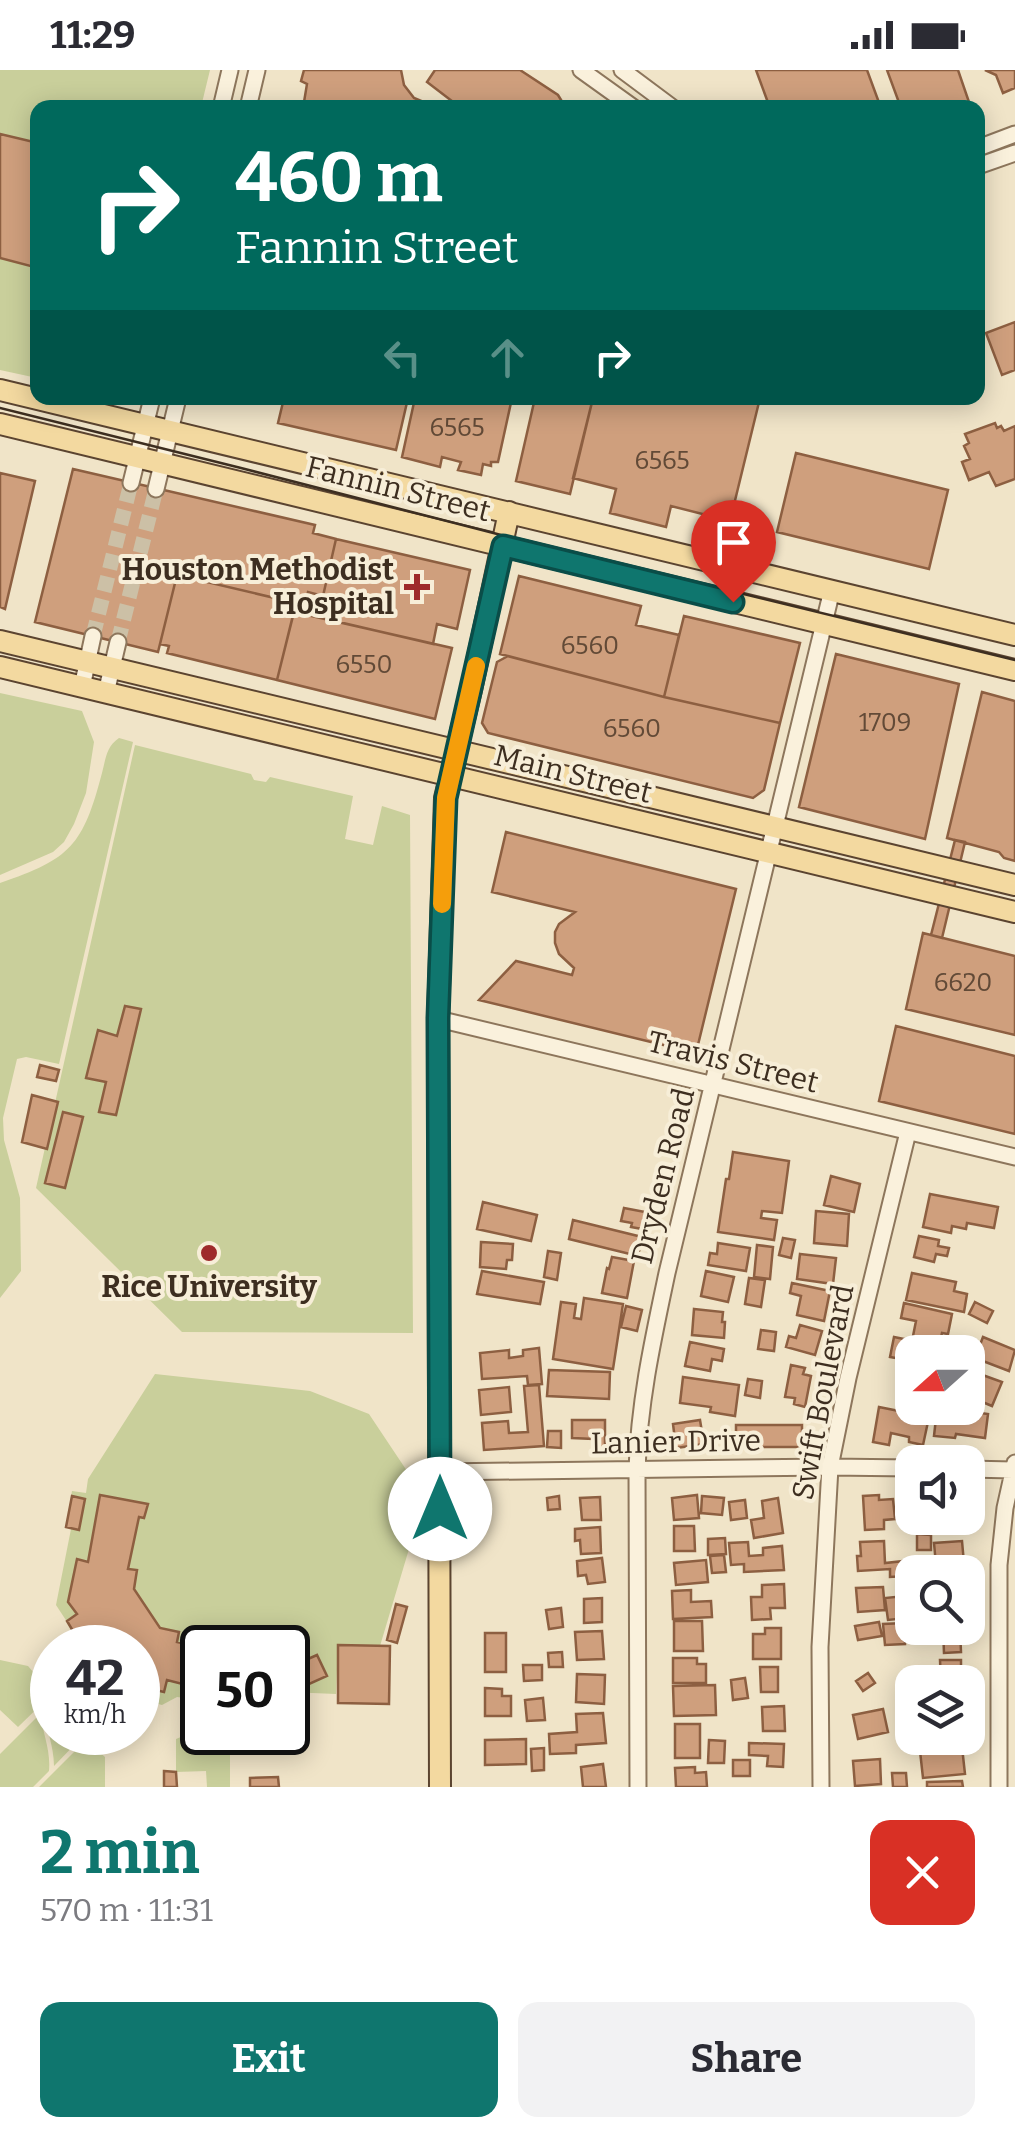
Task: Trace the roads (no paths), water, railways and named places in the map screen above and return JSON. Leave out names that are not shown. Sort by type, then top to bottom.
[{"type":"main road","name":"Fannin Street","points":[[0,390],[30,397]]},
{"type":"main road","name":"Fannin Street","points":[[60,405],[1015,635]]},
{"type":"main road","name":"Fannin Street","points":[[0,424],[1011,667]]},
{"type":"main road","points":[[440,1787],[438,1018],[446,798],[509,512]]},
{"type":"main road","points":[[824,624],[846,607],[858,606],[943,626],[958,621]]},
{"type":"main road","name":"Main Street","points":[[0,641],[1015,885]]},
{"type":"main road","name":"Main Street","points":[[0,667],[1015,912]]},
{"type":"street","points":[[223,100],[230,70]]},
{"type":"street","points":[[250,100],[257,70]]},
{"type":"street","points":[[581,70],[623,100]]},
{"type":"street","points":[[622,70],[662,100]]},
{"type":"street","points":[[985,145],[1015,134]]},
{"type":"street","points":[[985,164],[1015,153]]},
{"type":"street","points":[[131,483],[150,405]]},
{"type":"street","points":[[156,489],[176,405]]},
{"type":"street","name":"Dryden Road","points":[[638,1787],[637,1470],[648,1365],[832,590]]},
{"type":"street","points":[[82,686],[94,636]]},
{"type":"street","points":[[106,692],[118,642]]},
{"type":"street","name":"Travis Street","points":[[438,1018],[1015,1157]]},
{"type":"street","name":"Swift Boulevard","points":[[821,1787],[820,1647],[830,1466],[908,1132]]},
{"type":"street","name":"Lanier Drive","points":[[440,1472],[895,1468]]},
{"type":"street","points":[[985,1470],[1014,1469],[999,1565],[998,1787]]},
{"type":"tunnel","points":[[93,636],[131,483]]},
{"type":"tunnel","points":[[118,642],[156,489]]},
{"type":"tram line","points":[[0,408],[1015,660]]},
{"type":"place","name":"Houston Methodist Hospital","points":[[417,587]]},
{"type":"place","name":"Rice University","points":[[209,1253]]}]
